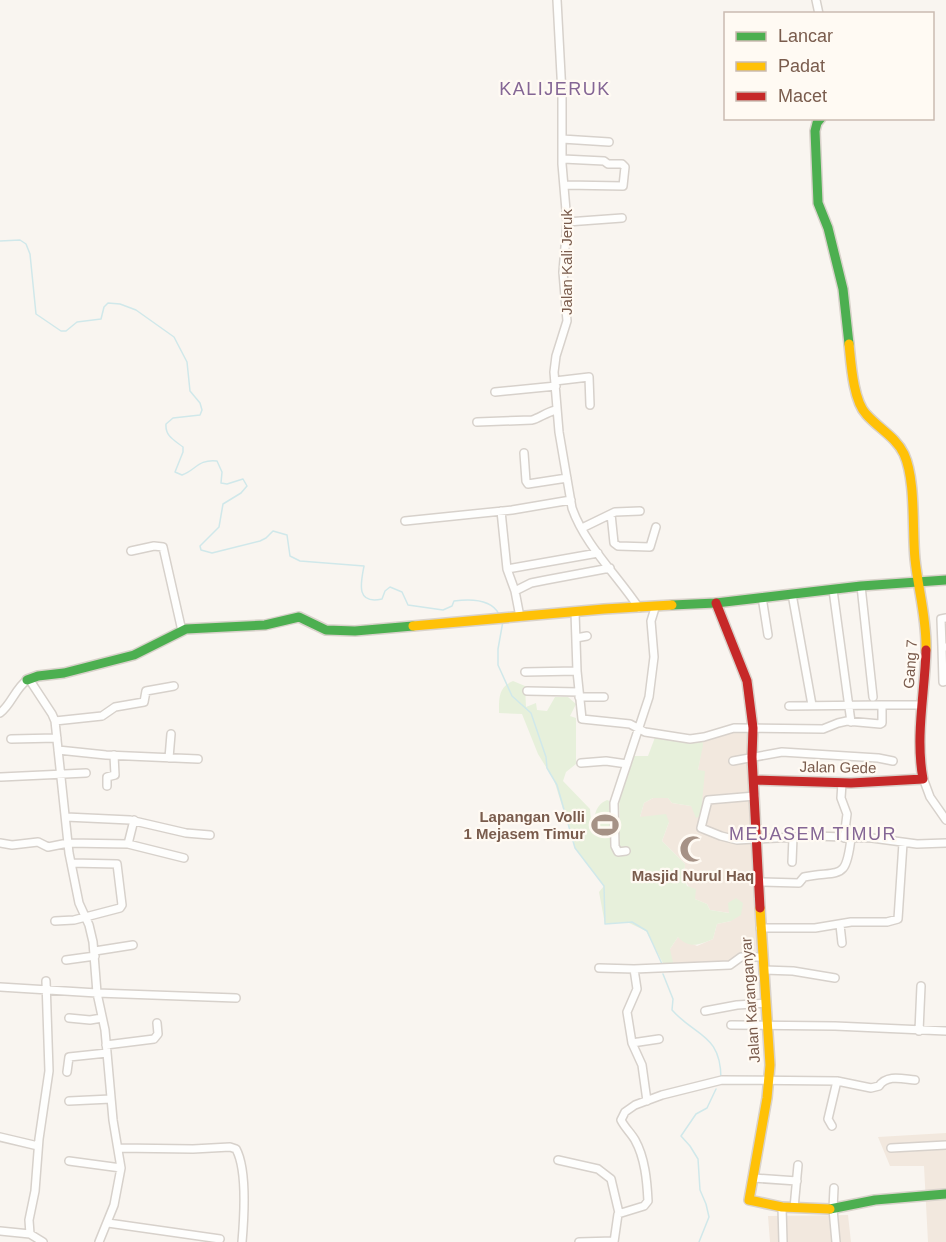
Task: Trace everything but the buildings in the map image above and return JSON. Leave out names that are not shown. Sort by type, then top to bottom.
[{"type":"street","name":"Jalan Kali Jeruk","points":[[557,0],[567,222],[563,272],[567,321],[556,356],[556,410],[574,513],[598,553],[648,608]]},
{"type":"street","name":"Gang 7","points":[[789,706],[811,702],[849,706],[921,705],[925,689],[927,632],[917,582],[910,475],[904,454],[895,441],[864,413],[853,382],[843,289],[828,228],[818,203],[815,131],[819,120]]},
{"type":"street","points":[[562,139],[609,142]]},
{"type":"street","points":[[563,159],[604,161],[608,164],[622,164],[625,167],[623,186],[565,185]]},
{"type":"street","points":[[567,222],[622,218]]},
{"type":"street","points":[[495,392],[589,377],[590,405]]},
{"type":"street","points":[[477,422],[532,420],[556,410]]},
{"type":"street","points":[[524,453],[528,484],[567,478]]},
{"type":"street","points":[[405,521],[501,511],[571,500]]},
{"type":"street","points":[[501,511],[507,569],[515,591],[520,617]]},
{"type":"street","points":[[582,528],[611,514],[622,511],[640,511]]},
{"type":"street","points":[[611,514],[614,543],[618,546],[650,547],[656,527]]},
{"type":"street","points":[[131,551],[154,546],[164,550],[182,631]]},
{"type":"street","points":[[507,569],[598,553]]},
{"type":"street","points":[[515,591],[531,583],[610,568]]},
{"type":"street","points":[[0,713],[17,689],[28,679],[64,674],[138,654],[182,631],[193,628],[265,625],[294,617],[302,618],[322,629],[337,632],[716,603],[861,586],[946,580]]},
{"type":"street","points":[[861,586],[873,697]]},
{"type":"street","points":[[833,590],[851,722]]},
{"type":"street","points":[[792,594],[811,702]]},
{"type":"street","points":[[762,597],[768,635]]},
{"type":"street","name":"Jalan Karanganyar","points":[[716,603],[747,681],[753,728],[752,758],[755,780],[760,928],[770,1057],[769,1080],[749,1200],[782,1207],[833,1209],[875,1200],[945,1192]]},
{"type":"street","points":[[626,851],[620,853],[616,850],[614,804],[649,697],[654,636],[648,608]]},
{"type":"street","points":[[575,612],[577,671],[582,719],[630,724],[651,734],[690,739],[734,728],[823,729],[838,723],[881,724],[882,705]]},
{"type":"street","points":[[946,618],[941,619],[944,647],[943,682],[946,681]]},
{"type":"street","points":[[576,638],[587,636]]},
{"type":"street","points":[[525,672],[577,671]]},
{"type":"street","points":[[28,679],[55,721],[71,863],[79,903],[92,933],[95,953],[97,993],[121,1168],[120,1182],[108,1222],[99,1242]]},
{"type":"street","points":[[55,721],[102,716],[119,706],[144,702],[146,691],[174,686]]},
{"type":"street","points":[[527,690],[604,697]]},
{"type":"street","points":[[921,705],[922,779],[930,797],[946,820]]},
{"type":"street","points":[[169,759],[171,734]]},
{"type":"street","points":[[11,739],[57,738]]},
{"type":"street","points":[[58,750],[169,759],[198,759]]},
{"type":"street","points":[[733,761],[782,752],[893,761]]},
{"type":"street","points":[[107,786],[107,776],[115,775],[114,755]]},
{"type":"street","points":[[580,763],[606,761],[627,764]]},
{"type":"street","points":[[1,777],[86,773]]},
{"type":"street","name":"Jalan Gede","points":[[755,780],[842,783],[922,779]]},
{"type":"street","points":[[758,882],[799,883],[804,877],[836,874],[847,864],[847,814],[842,798],[842,783]]},
{"type":"street","points":[[755,796],[708,800],[701,827],[720,836],[737,840],[815,836],[872,838],[903,843],[946,843]]},
{"type":"street","points":[[66,817],[134,820],[186,833],[210,835]]},
{"type":"street","points":[[128,844],[134,820]]},
{"type":"street","points":[[792,862],[793,837]]},
{"type":"street","points":[[0,843],[12,845],[38,842],[48,847],[68,843],[128,844],[184,858]]},
{"type":"street","points":[[760,928],[815,928],[851,922],[887,922],[899,918],[903,843]]},
{"type":"street","points":[[55,921],[74,920],[85,915],[121,907],[117,864],[71,863]]},
{"type":"street","points":[[840,925],[842,942]]},
{"type":"street","points":[[66,960],[134,945]]},
{"type":"street","points":[[599,968],[730,966],[741,957],[762,957]]},
{"type":"street","points":[[634,969],[637,989],[627,1012],[632,1043],[642,1065],[646,1101]]},
{"type":"street","points":[[764,970],[793,971],[835,978]]},
{"type":"street","points":[[30,1234],[29,1220],[35,1191],[38,1146],[49,1071],[46,981]]},
{"type":"street","points":[[919,1031],[921,986]]},
{"type":"street","points":[[0,987],[46,991],[236,998]]},
{"type":"street","points":[[705,1011],[766,1003]]},
{"type":"street","points":[[69,1018],[90,1020],[102,1018]]},
{"type":"street","points":[[67,1072],[69,1057],[154,1039],[158,1034],[157,1023]]},
{"type":"street","points":[[730,1025],[835,1026],[946,1031]]},
{"type":"street","points":[[632,1043],[659,1039]]},
{"type":"street","points":[[619,1213],[645,1206],[648,1203],[646,1177],[640,1153],[621,1120],[627,1110],[646,1101],[722,1080],[837,1081],[871,1088],[879,1086],[888,1079],[915,1080]]},
{"type":"street","points":[[832,1126],[828,1119],[837,1081]]},
{"type":"street","points":[[69,1101],[111,1099]]},
{"type":"street","points":[[0,1137],[38,1146]]},
{"type":"street","points":[[891,1148],[946,1144]]},
{"type":"street","points":[[118,1148],[230,1147],[236,1149],[240,1159],[245,1209],[242,1242]]},
{"type":"street","points":[[558,1160],[598,1168],[611,1179],[619,1213],[614,1241],[579,1242]]},
{"type":"street","points":[[69,1161],[121,1168]]},
{"type":"street","points":[[794,1208],[798,1165]]},
{"type":"street","points":[[753,1178],[797,1181]]},
{"type":"street","points":[[834,1188],[836,1242]]},
{"type":"street","points":[[782,1207],[783,1242]]},
{"type":"street","points":[[108,1222],[220,1239]]},
{"type":"street","points":[[0,1232],[30,1234],[43,1242]]},
{"type":"shaded area","points":[[754,728],[762,957],[741,957],[732,965],[670,967],[670,949],[678,937],[697,946],[713,939],[717,924],[731,921],[730,913],[710,910],[707,904],[695,899],[684,878],[685,864],[662,841],[669,822],[640,817],[644,803],[653,798],[668,798],[672,803],[691,806],[704,814],[698,770],[704,734]]},
{"type":"shaded area","points":[[946,1133],[946,1242],[928,1242],[924,1166],[890,1166],[878,1137]]},
{"type":"shaded area","points":[[848,1215],[851,1242],[770,1242],[768,1216]]},
{"type":"green space","points":[[513,681],[525,686],[526,707],[536,703],[537,710],[547,711],[555,697],[568,697],[576,704],[570,716],[576,718],[576,764],[566,772],[563,781],[590,809],[592,832],[597,809],[607,800],[617,804],[614,835],[620,831],[619,795],[612,794],[617,782],[624,781],[633,756],[648,756],[657,732],[702,735],[703,745],[698,770],[705,771],[702,802],[704,814],[696,818],[691,806],[672,803],[668,798],[653,798],[644,803],[640,817],[666,814],[669,822],[662,841],[685,864],[684,878],[687,886],[696,889],[695,899],[707,904],[710,910],[729,913],[728,903],[736,898],[743,903],[741,915],[731,921],[717,924],[713,939],[694,945],[678,937],[670,949],[674,967],[665,967],[646,931],[627,922],[605,924],[599,892],[604,886],[575,848],[554,780],[538,754],[522,714],[499,713],[499,698],[502,690]]},
{"type":"waterway","points":[[0,241],[20,240],[26,244],[30,254],[36,314],[61,331],[66,331],[77,322],[101,319],[104,307],[108,303],[120,304],[136,310],[174,337],[187,362],[190,391],[200,403],[202,410],[200,415],[173,418],[166,424],[169,435],[183,447],[175,472],[182,475],[201,463],[217,461],[222,472],[221,483],[227,484],[243,479],[247,486],[241,493],[223,504],[219,527],[200,546],[201,550],[212,553],[260,541],[273,531],[287,535],[290,556],[300,561],[364,566],[361,585],[367,599],[382,599],[385,591],[390,587],[402,592],[408,605],[443,610],[452,606],[454,601],[473,600],[491,605],[499,614]]},
{"type":"waterway","points":[[503,621],[498,649],[498,665],[512,696],[531,713],[546,757],[547,768],[557,785],[575,848],[604,886],[605,924],[632,922],[647,931],[662,964]]},
{"type":"waterway","points":[[663,974],[673,999],[672,1010],[712,1045],[720,1064],[721,1079]]},
{"type":"waterway","points":[[699,1242],[709,1217],[700,1190],[698,1159],[681,1136],[696,1114],[707,1108],[716,1089]]},
{"type":"traffic: fast","points":[[819,120],[815,131],[818,203],[828,228],[843,289],[849,344]]},
{"type":"traffic: fast","points":[[672,605],[716,603],[861,586],[946,580]]},
{"type":"traffic: fast","points":[[27,680],[134,655],[186,629],[265,625],[299,617],[326,630],[355,631],[413,626]]},
{"type":"traffic: fast","points":[[830,1209],[875,1200],[946,1194]]},
{"type":"traffic: slow","points":[[849,344],[853,381],[858,400],[866,414],[901,448],[908,465],[912,491],[915,559],[924,615],[926,650]]},
{"type":"traffic: slow","points":[[413,626],[672,605]]},
{"type":"traffic: slow","points":[[760,908],[770,1065],[767,1098],[749,1200],[782,1207],[830,1209]]},
{"type":"traffic: jam","points":[[716,603],[747,681],[753,728],[752,757],[760,908]]},
{"type":"traffic: jam","points":[[755,780],[851,783],[923,779],[920,730],[926,650]]},
{"type":"place","name":"Lapangan Volli 1 Mejasem Timur","points":[[605,825]]},
{"type":"place","name":"Masjid Nurul Haq","points":[[693,849]]},
{"type":"district","name":"KALIJERUK","points":[[555,89]]},
{"type":"district","name":"MEJASEM TIMUR","points":[[813,834]]}]
